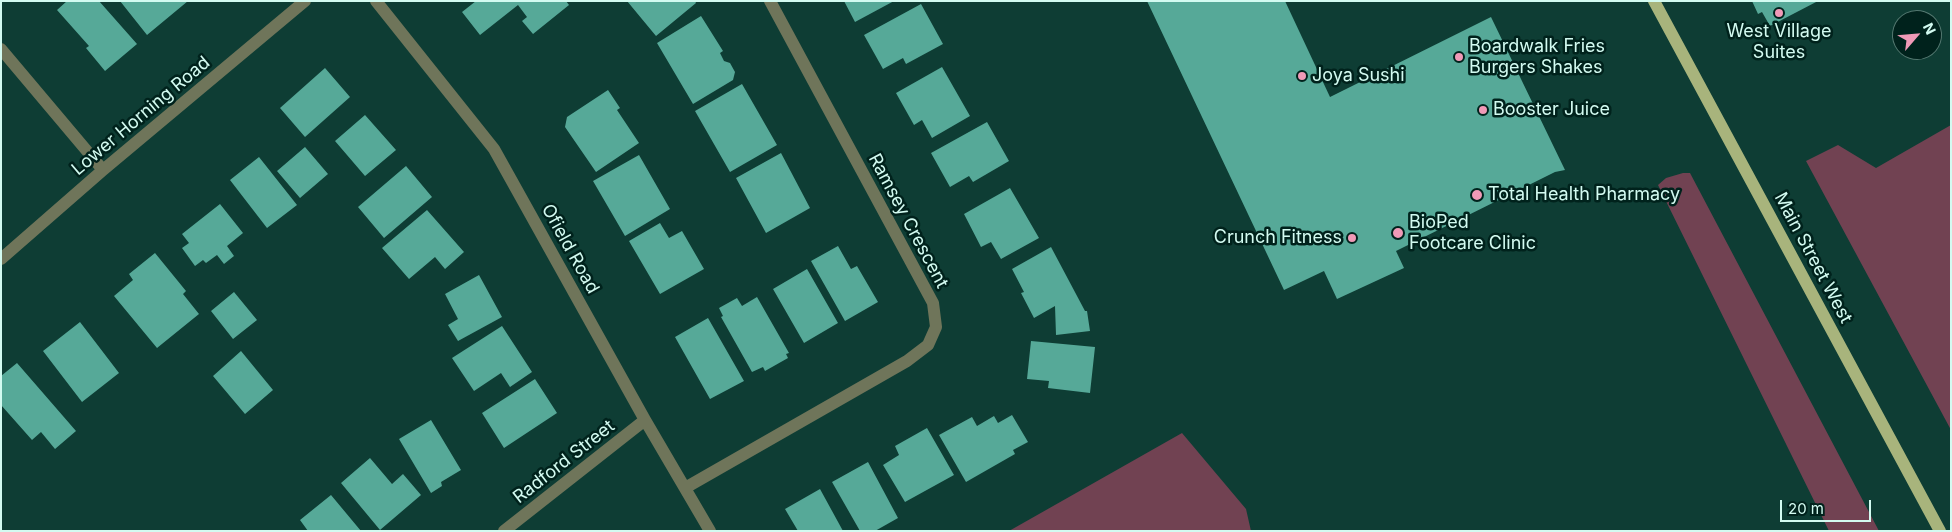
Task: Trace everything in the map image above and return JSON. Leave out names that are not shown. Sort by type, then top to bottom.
[{"type":"main road","name":"Main Street West","points":[[1654,1],[1940,531]]},
{"type":"street","name":"Lower Horning Road","points":[[1,258],[305,1]]},
{"type":"street","name":"Ofield Road","points":[[376,1],[494,149],[710,531]]},
{"type":"street","name":"Ramsey Crescent","points":[[686,488],[907,361],[928,345],[936,327],[933,303],[770,1]]},
{"type":"street","points":[[1,49],[104,170]]},
{"type":"street","name":"Radford Street","points":[[504,531],[646,420]]},
{"type":"shaded area","points":[[1951,125],[1951,430],[1806,161],[1838,145],[1876,168]]},
{"type":"shaded area","points":[[1690,173],[1879,531],[1829,531],[1658,185],[1666,178]]},
{"type":"shaded area","points":[[1182,433],[1246,509],[1251,531],[1009,531]]},
{"type":"building","points":[[67,1],[99,1],[137,44],[105,71],[86,48],[89,46],[57,10]]},
{"type":"building","points":[[120,1],[188,1],[147,35]]},
{"type":"building","points":[[476,1],[566,1],[569,5],[533,34],[522,21],[527,17],[518,5],[480,35],[462,12]]},
{"type":"building","points":[[627,1],[695,1],[696,3],[656,36]]},
{"type":"building","points":[[844,1],[894,1],[855,22]]},
{"type":"building","points":[[1147,1],[1285,1],[1330,97],[1491,17],[1565,170],[1555,172],[1396,251],[1404,268],[1337,299],[1324,271],[1284,290]]},
{"type":"building","name":"West Village Suites","points":[[1752,1],[1818,1],[1770,26],[1762,12],[1758,14]]},
{"type":"building","points":[[921,4],[943,44],[906,64],[903,58],[883,69],[864,35]]},
{"type":"building","points":[[701,16],[723,51],[720,53],[724,61],[730,63],[735,72],[733,80],[693,104],[657,43]]},
{"type":"building","points":[[942,67],[970,116],[932,138],[922,120],[914,125],[896,93]]},
{"type":"building","points":[[325,68],[350,97],[305,137],[280,108]]},
{"type":"building","points":[[742,84],[777,145],[730,172],[695,111]]},
{"type":"building","points":[[608,90],[620,108],[617,110],[639,143],[596,172],[565,127],[567,117]]},
{"type":"building","points":[[365,115],[396,150],[365,176],[335,141]]},
{"type":"building","points":[[987,122],[1009,161],[973,182],[969,176],[950,187],[931,153]]},
{"type":"building","points":[[305,147],[328,174],[300,198],[277,171]]},
{"type":"building","points":[[781,153],[810,208],[766,233],[736,178]]},
{"type":"building","points":[[639,155],[670,209],[625,236],[593,181]]},
{"type":"building","points":[[259,157],[297,205],[267,228],[230,180]]},
{"type":"building","points":[[406,166],[432,197],[384,238],[358,207]]},
{"type":"building","points":[[1010,188],[1039,238],[1001,259],[991,242],[981,247],[964,214]]},
{"type":"building","points":[[220,204],[243,233],[227,246],[234,256],[224,264],[217,255],[206,263],[203,260],[195,266],[182,248],[189,243],[182,234]]},
{"type":"building","points":[[427,210],[464,252],[445,269],[435,257],[409,279],[382,248]]},
{"type":"building","points":[[660,223],[669,238],[682,231],[704,269],[660,294],[629,241]]},
{"type":"building","points":[[838,246],[851,269],[857,266],[878,302],[845,321],[811,261]]},
{"type":"building","points":[[1051,247],[1085,311],[1087,311],[1090,331],[1056,335],[1055,306],[1034,318],[1021,293],[1024,292],[1012,269]]},
{"type":"building","points":[[155,253],[186,291],[183,294],[199,314],[157,348],[114,296],[133,280],[129,274]]},
{"type":"building","points":[[807,269],[838,323],[804,343],[773,289]]},
{"type":"building","points":[[479,275],[502,317],[458,341],[448,325],[458,319],[445,294]]},
{"type":"building","points":[[234,292],[257,320],[233,339],[211,311]]},
{"type":"building","points":[[757,297],[789,353],[786,354],[788,358],[765,371],[763,367],[752,372],[721,317],[723,316],[719,308],[737,298],[742,306]]},
{"type":"building","points":[[708,318],[744,381],[710,399],[675,337]]},
{"type":"building","points":[[80,322],[119,373],[82,402],[43,351]]},
{"type":"building","points":[[502,326],[532,372],[510,387],[501,373],[474,391],[452,358]]},
{"type":"building","points":[[1031,341],[1095,347],[1090,393],[1048,388],[1049,381],[1027,379]]},
{"type":"building","points":[[241,351],[273,390],[245,414],[213,376]]},
{"type":"building","points":[[17,363],[76,431],[55,449],[41,432],[32,440],[1,405],[1,376]]},
{"type":"building","points":[[535,379],[557,413],[504,448],[482,413]]},
{"type":"building","points":[[1012,415],[1028,442],[1013,450],[1015,454],[966,482],[939,435],[972,417],[977,426],[994,416],[998,423]]},
{"type":"building","points":[[431,420],[461,470],[441,482],[442,486],[431,493],[399,439]]},
{"type":"building","points":[[927,428],[954,475],[905,502],[883,465],[899,455],[895,446]]},
{"type":"building","points":[[370,458],[392,484],[403,474],[421,495],[380,530],[341,483]]},
{"type":"building","points":[[868,462],[898,518],[875,531],[860,531],[832,482]]},
{"type":"building","points":[[820,489],[843,531],[798,531],[785,509]]},
{"type":"building","points":[[331,495],[361,531],[308,531],[300,520]]},
{"type":"place","name":"West Village Suites","points":[[1779,13]]},
{"type":"place","name":"Boardwalk Fries Burgers Shakes","points":[[1459,57]]},
{"type":"place","name":"Joya Sushi","points":[[1302,76]]},
{"type":"place","name":"Booster Juice","points":[[1483,110]]},
{"type":"place","name":"Total Health Pharmacy","points":[[1477,195]]},
{"type":"place","name":"BioPed Footcare Clinic","points":[[1398,233]]},
{"type":"place","name":"Crunch Fitness","points":[[1352,238]]}]
